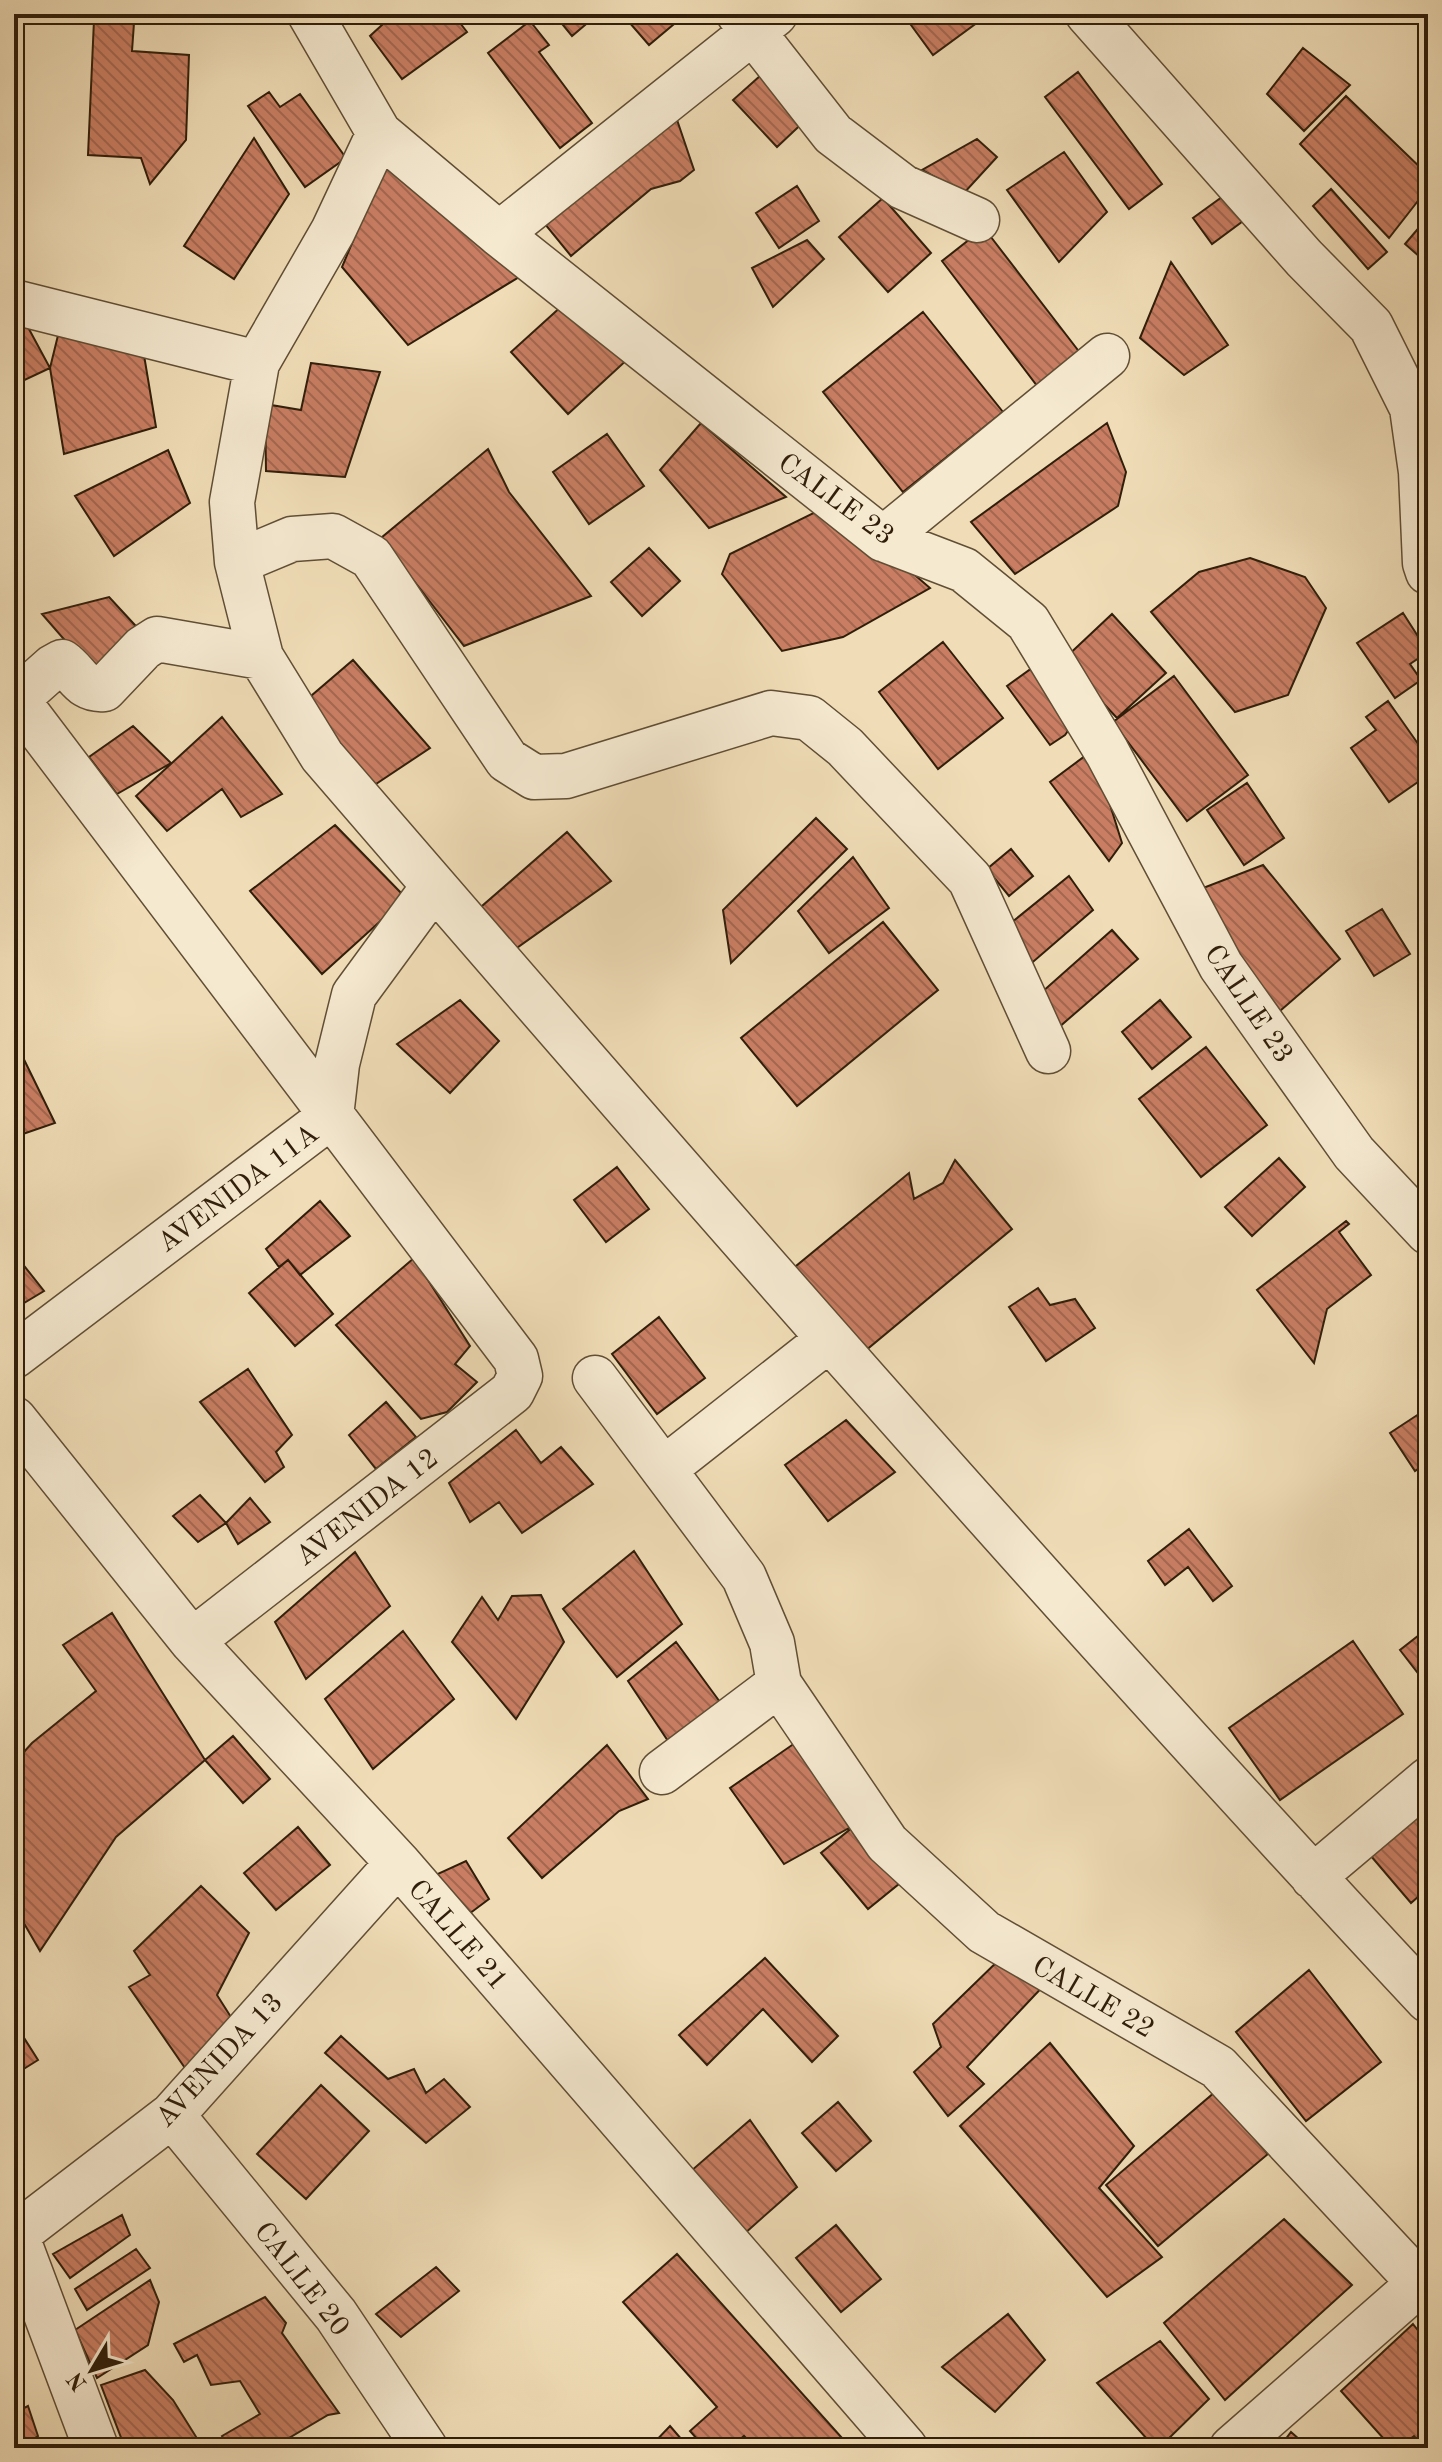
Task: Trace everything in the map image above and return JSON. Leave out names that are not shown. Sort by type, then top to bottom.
[{"type":"street","name":"CALLE 23","points":[[310,14],[379,133],[499,234],[883,539],[964,570],[1028,622],[1107,752],[1221,966],[1354,1153],[1428,1232]]},
{"type":"street","points":[[1088,14],[1304,258],[1371,326],[1412,408],[1421,472],[1428,572]]},
{"type":"street","points":[[499,234],[755,20],[833,134],[903,187],[977,220]]},
{"type":"street","points":[[379,133],[333,231],[257,363],[232,502],[237,562],[261,657],[322,756],[828,1340],[1428,2000]]},
{"type":"street","points":[[14,302],[257,363]]},
{"type":"street","points":[[883,539],[1107,356]]},
{"type":"street","points":[[237,562],[292,539],[333,536],[371,557],[507,760],[534,777],[566,776],[771,713],[809,718],[845,747],[970,879],[1048,1051]]},
{"type":"street","points":[[261,657],[157,639],[143,648],[104,689],[93,690],[84,685],[62,662],[15,698],[331,1116]]},
{"type":"street","name":"AVENIDA 11A","points":[[14,1356],[331,1116],[337,1064],[354,995],[434,886]]},
{"type":"street","name":"AVENIDA 12","points":[[192,1641],[512,1392],[520,1376],[516,1359],[331,1116]]},
{"type":"street","points":[[664,1469],[828,1340]]},
{"type":"street","points":[[595,1378],[744,1577],[772,1643],[779,1684],[662,1772]]},
{"type":"street","name":"CALLE 21","points":[[14,1419],[192,1641],[398,1863],[905,2448]]},
{"type":"street","name":"CALLE 22","points":[[779,1684],[887,1843],[984,1932],[1218,2067],[1425,2284]]},
{"type":"street","points":[[1313,1877],[1428,1780]]},
{"type":"street","name":"AVENIDA 13","points":[[16,2231],[172,2115],[398,1863]]},
{"type":"street","name":"CALLE 20","points":[[172,2115],[336,2315],[425,2448]]},
{"type":"street","points":[[16,2231],[96,2448]]},
{"type":"street","points":[[1232,2448],[1425,2284]]},
{"type":"building","points":[[394,14],[453,14],[467,32],[402,79],[370,36]]},
{"type":"building","points":[[554,14],[598,14],[572,36]]},
{"type":"building","points":[[622,14],[686,14],[649,45]]},
{"type":"building","points":[[903,14],[989,14],[933,55]]},
{"type":"building","points":[[94,20],[134,23],[132,51],[189,55],[186,140],[150,184],[141,158],[88,155]]},
{"type":"building","points":[[530,21],[549,45],[539,52],[592,123],[560,148],[488,53]]},
{"type":"building","points":[[1303,48],[1350,85],[1304,131],[1267,94]]},
{"type":"building","points":[[769,68],[811,115],[777,147],[733,100]]},
{"type":"building","points":[[1078,72],[1162,184],[1129,209],[1045,97]]},
{"type":"building","points":[[269,92],[280,107],[300,94],[346,158],[305,187],[248,106]]},
{"type":"building","points":[[1346,96],[1428,175],[1428,188],[1389,238],[1300,144]]},
{"type":"building","points":[[673,108],[694,170],[680,181],[651,189],[571,256],[540,218]]},
{"type":"building","points":[[254,138],[289,194],[234,279],[184,246]]},
{"type":"building","points":[[977,139],[997,157],[964,193],[922,170]]},
{"type":"building","points":[[1064,152],[1107,212],[1059,262],[1007,190]]},
{"type":"building","points":[[386,162],[519,277],[408,345],[342,267]]},
{"type":"building","points":[[797,186],[819,221],[779,248],[756,213]]},
{"type":"building","points":[[1233,189],[1258,210],[1212,244],[1193,218]]},
{"type":"building","points":[[1331,189],[1387,252],[1368,269],[1313,206]]},
{"type":"building","points":[[883,198],[931,253],[888,292],[839,237]]},
{"type":"building","points":[[1428,217],[1428,264],[1405,244]]},
{"type":"building","points":[[984,228],[1084,358],[1041,391],[942,261]]},
{"type":"building","points":[[807,240],[824,259],[773,307],[752,268]]},
{"type":"building","points":[[1171,262],[1228,345],[1184,375],[1140,338]]},
{"type":"building","points":[[574,295],[630,357],[568,414],[511,352]]},
{"type":"building","points":[[923,312],[1003,412],[903,492],[823,392]]},
{"type":"building","points":[[23,318],[50,368],[14,385],[14,322]]},
{"type":"building","points":[[62,319],[141,337],[156,427],[64,454],[50,368]]},
{"type":"building","points":[[311,363],[380,372],[345,477],[266,471],[265,404],[301,410]]},
{"type":"building","points":[[701,423],[786,497],[709,528],[660,470]]},
{"type":"building","points":[[1107,423],[1126,472],[1118,506],[1015,574],[971,522]]},
{"type":"building","points":[[607,434],[644,486],[589,524],[553,472]]},
{"type":"building","points":[[488,449],[509,492],[591,596],[464,646],[381,538]]},
{"type":"building","points":[[168,450],[190,503],[114,556],[75,496]]},
{"type":"building","points":[[832,504],[930,588],[843,637],[782,651],[722,574],[730,554]]},
{"type":"building","points":[[649,548],[680,581],[642,616],[611,582]]},
{"type":"building","points":[[1250,558],[1305,577],[1326,608],[1288,695],[1235,712],[1151,612],[1199,572]]},
{"type":"building","points":[[109,597],[145,636],[95,675],[42,614]]},
{"type":"building","points":[[1403,613],[1428,652],[1410,664],[1421,680],[1395,698],[1357,643]]},
{"type":"building","points":[[1112,614],[1166,673],[1117,718],[1063,660]]},
{"type":"building","points":[[943,642],[1003,718],[938,769],[879,692]]},
{"type":"building","points":[[353,660],[430,748],[346,804],[283,720]]},
{"type":"building","points":[[1039,663],[1078,717],[1065,735],[1050,745],[1007,686]]},
{"type":"building","points":[[1174,676],[1248,775],[1187,821],[1113,722]]},
{"type":"building","points":[[1388,701],[1428,758],[1428,775],[1389,802],[1351,748],[1376,730],[1366,717]]},
{"type":"building","points":[[222,717],[282,794],[241,817],[222,789],[167,831],[136,796]]},
{"type":"building","points":[[133,726],[171,763],[117,794],[89,757]]},
{"type":"building","points":[[1093,750],[1122,843],[1109,861],[1050,782]]},
{"type":"building","points":[[1247,783],[1284,838],[1244,865],[1207,810]]},
{"type":"building","points":[[816,818],[847,849],[731,963],[723,910]]},
{"type":"building","points":[[335,825],[406,898],[322,974],[250,891]]},
{"type":"building","points":[[567,832],[611,881],[507,955],[474,913]]},
{"type":"building","points":[[1011,849],[1033,876],[1009,896],[987,869]]},
{"type":"building","points":[[853,857],[889,908],[829,953],[798,911]]},
{"type":"building","points":[[1263,865],[1340,959],[1273,1017],[1203,888]]},
{"type":"building","points":[[1069,876],[1093,910],[1005,986],[1001,931]]},
{"type":"building","points":[[1382,909],[1410,954],[1374,976],[1346,931]]},
{"type":"building","points":[[883,922],[938,990],[797,1106],[741,1038]]},
{"type":"building","points":[[1112,930],[1138,959],[1058,1028],[1033,1000]]},
{"type":"building","points":[[460,1000],[499,1041],[450,1093],[397,1044]]},
{"type":"building","points":[[1160,1000],[1191,1037],[1152,1069],[1122,1032]]},
{"type":"building","points":[[14,1039],[55,1123],[14,1137]]},
{"type":"building","points":[[1206,1047],[1267,1125],[1201,1177],[1139,1099]]},
{"type":"building","points":[[1279,1158],[1305,1187],[1252,1236],[1225,1207]]},
{"type":"building","points":[[955,1160],[1012,1229],[859,1356],[790,1271],[909,1173],[914,1199],[943,1183]]},
{"type":"building","points":[[617,1167],[649,1209],[606,1242],[574,1200]]},
{"type":"building","points":[[320,1201],[350,1236],[300,1275],[288,1260],[279,1267],[266,1249]]},
{"type":"building","points":[[1346,1221],[1349,1224],[1339,1232],[1371,1275],[1327,1309],[1314,1363],[1257,1290]]},
{"type":"building","points":[[14,1253],[44,1291],[14,1309]]},
{"type":"building","points":[[414,1258],[470,1346],[455,1364],[477,1382],[447,1412],[421,1419],[336,1325]]},
{"type":"building","points":[[288,1260],[333,1314],[295,1346],[249,1293]]},
{"type":"building","points":[[1038,1288],[1050,1305],[1075,1299],[1095,1328],[1046,1361],[1009,1307]]},
{"type":"building","points":[[659,1317],[705,1378],[657,1414],[612,1354]]},
{"type":"building","points":[[248,1369],[292,1435],[276,1452],[284,1467],[265,1482],[200,1402]]},
{"type":"building","points":[[386,1402],[416,1437],[376,1469],[349,1435]]},
{"type":"building","points":[[1428,1408],[1428,1462],[1415,1471],[1390,1433]]},
{"type":"building","points":[[846,1420],[895,1472],[828,1521],[785,1465]]},
{"type":"building","points":[[516,1430],[541,1463],[561,1447],[593,1484],[522,1533],[499,1502],[470,1522],[449,1483]]},
{"type":"building","points":[[200,1495],[226,1523],[198,1542],[173,1516]]},
{"type":"building","points":[[250,1498],[270,1522],[238,1544],[226,1523]]},
{"type":"building","points":[[1189,1529],[1232,1586],[1213,1601],[1188,1567],[1165,1585],[1148,1561]]},
{"type":"building","points":[[634,1551],[682,1624],[617,1677],[563,1609]]},
{"type":"building","points":[[355,1552],[390,1606],[306,1679],[275,1622]]},
{"type":"building","points":[[541,1595],[564,1642],[516,1719],[452,1642],[482,1597],[498,1620],[512,1596]]},
{"type":"building","points":[[112,1613],[205,1760],[116,1837],[40,1951],[14,1906],[14,1763],[32,1743],[96,1691],[63,1645]]},
{"type":"building","points":[[1428,1628],[1428,1684],[1427,1685],[1400,1650]]},
{"type":"building","points":[[403,1631],[454,1699],[373,1769],[325,1699]]},
{"type":"building","points":[[1353,1641],[1403,1714],[1280,1800],[1229,1728]]},
{"type":"building","points":[[676,1642],[720,1702],[670,1744],[628,1681]]},
{"type":"building","points":[[233,1736],[270,1779],[243,1803],[205,1760]]},
{"type":"building","points":[[795,1743],[858,1823],[784,1864],[730,1788]]},
{"type":"building","points":[[607,1745],[648,1799],[619,1811],[542,1878],[508,1838]]},
{"type":"building","points":[[1428,1794],[1428,1888],[1411,1903],[1365,1849]]},
{"type":"building","points":[[858,1823],[905,1879],[868,1909],[821,1853]]},
{"type":"building","points":[[298,1827],[330,1865],[276,1910],[244,1873]]},
{"type":"building","points":[[466,1861],[489,1899],[465,1917],[431,1877]]},
{"type":"building","points":[[201,1886],[249,1933],[217,1995],[236,2025],[185,2068],[129,1987],[150,1975],[134,1951]]},
{"type":"building","points":[[1004,1955],[1049,1980],[967,2067],[984,2084],[948,2116],[914,2072],[941,2047],[933,2024]]},
{"type":"building","points":[[765,1958],[838,2036],[812,2062],[763,2009],[707,2065],[679,2035]]},
{"type":"building","points":[[1309,1970],[1381,2062],[1306,2121],[1236,2032]]},
{"type":"building","points":[[14,2022],[38,2060],[14,2075]]},
{"type":"building","points":[[341,2036],[388,2079],[414,2069],[426,2093],[444,2079],[470,2107],[426,2143],[325,2053]]},
{"type":"building","points":[[1050,2043],[1134,2146],[1099,2188],[1162,2257],[1107,2297],[960,2126]]},
{"type":"building","points":[[321,2085],[369,2131],[306,2199],[257,2154]]},
{"type":"building","points":[[1215,2092],[1268,2154],[1158,2246],[1106,2185]]},
{"type":"building","points":[[838,2102],[871,2141],[836,2171],[802,2133]]},
{"type":"building","points":[[750,2120],[797,2187],[744,2234],[691,2171]]},
{"type":"building","points":[[122,2215],[130,2235],[70,2278],[53,2254]]},
{"type":"building","points":[[1284,2219],[1352,2285],[1225,2400],[1164,2323]]},
{"type":"building","points":[[836,2225],[881,2279],[841,2312],[796,2258]]},
{"type":"building","points":[[136,2249],[150,2268],[87,2310],[75,2289]]},
{"type":"building","points":[[677,2254],[851,2448],[755,2448],[744,2436],[730,2448],[705,2448],[690,2431],[717,2407],[623,2302]]},
{"type":"building","points":[[436,2267],[459,2291],[401,2337],[376,2314]]},
{"type":"building","points":[[150,2280],[159,2302],[148,2345],[97,2378],[75,2330]]},
{"type":"building","points":[[265,2297],[286,2323],[282,2333],[339,2413],[328,2415],[272,2448],[229,2448],[222,2436],[260,2414],[240,2381],[211,2385],[197,2355],[184,2362],[174,2344]]},
{"type":"building","points":[[1008,2314],[1045,2360],[995,2412],[942,2367]]},
{"type":"building","points":[[1413,2324],[1428,2343],[1428,2448],[1424,2448],[1414,2436],[1398,2448],[1392,2448],[1341,2391]]},
{"type":"building","points":[[1160,2341],[1209,2399],[1159,2448],[1155,2448],[1097,2383]]},
{"type":"building","points":[[145,2370],[173,2400],[203,2448],[125,2448],[101,2385]]},
{"type":"building","points":[[28,2406],[38,2436],[21,2448],[14,2448],[14,2413]]},
{"type":"building","points":[[670,2426],[689,2448],[649,2448]]},
{"type":"building","points":[[1291,2432],[1309,2448],[1279,2448]]}]
